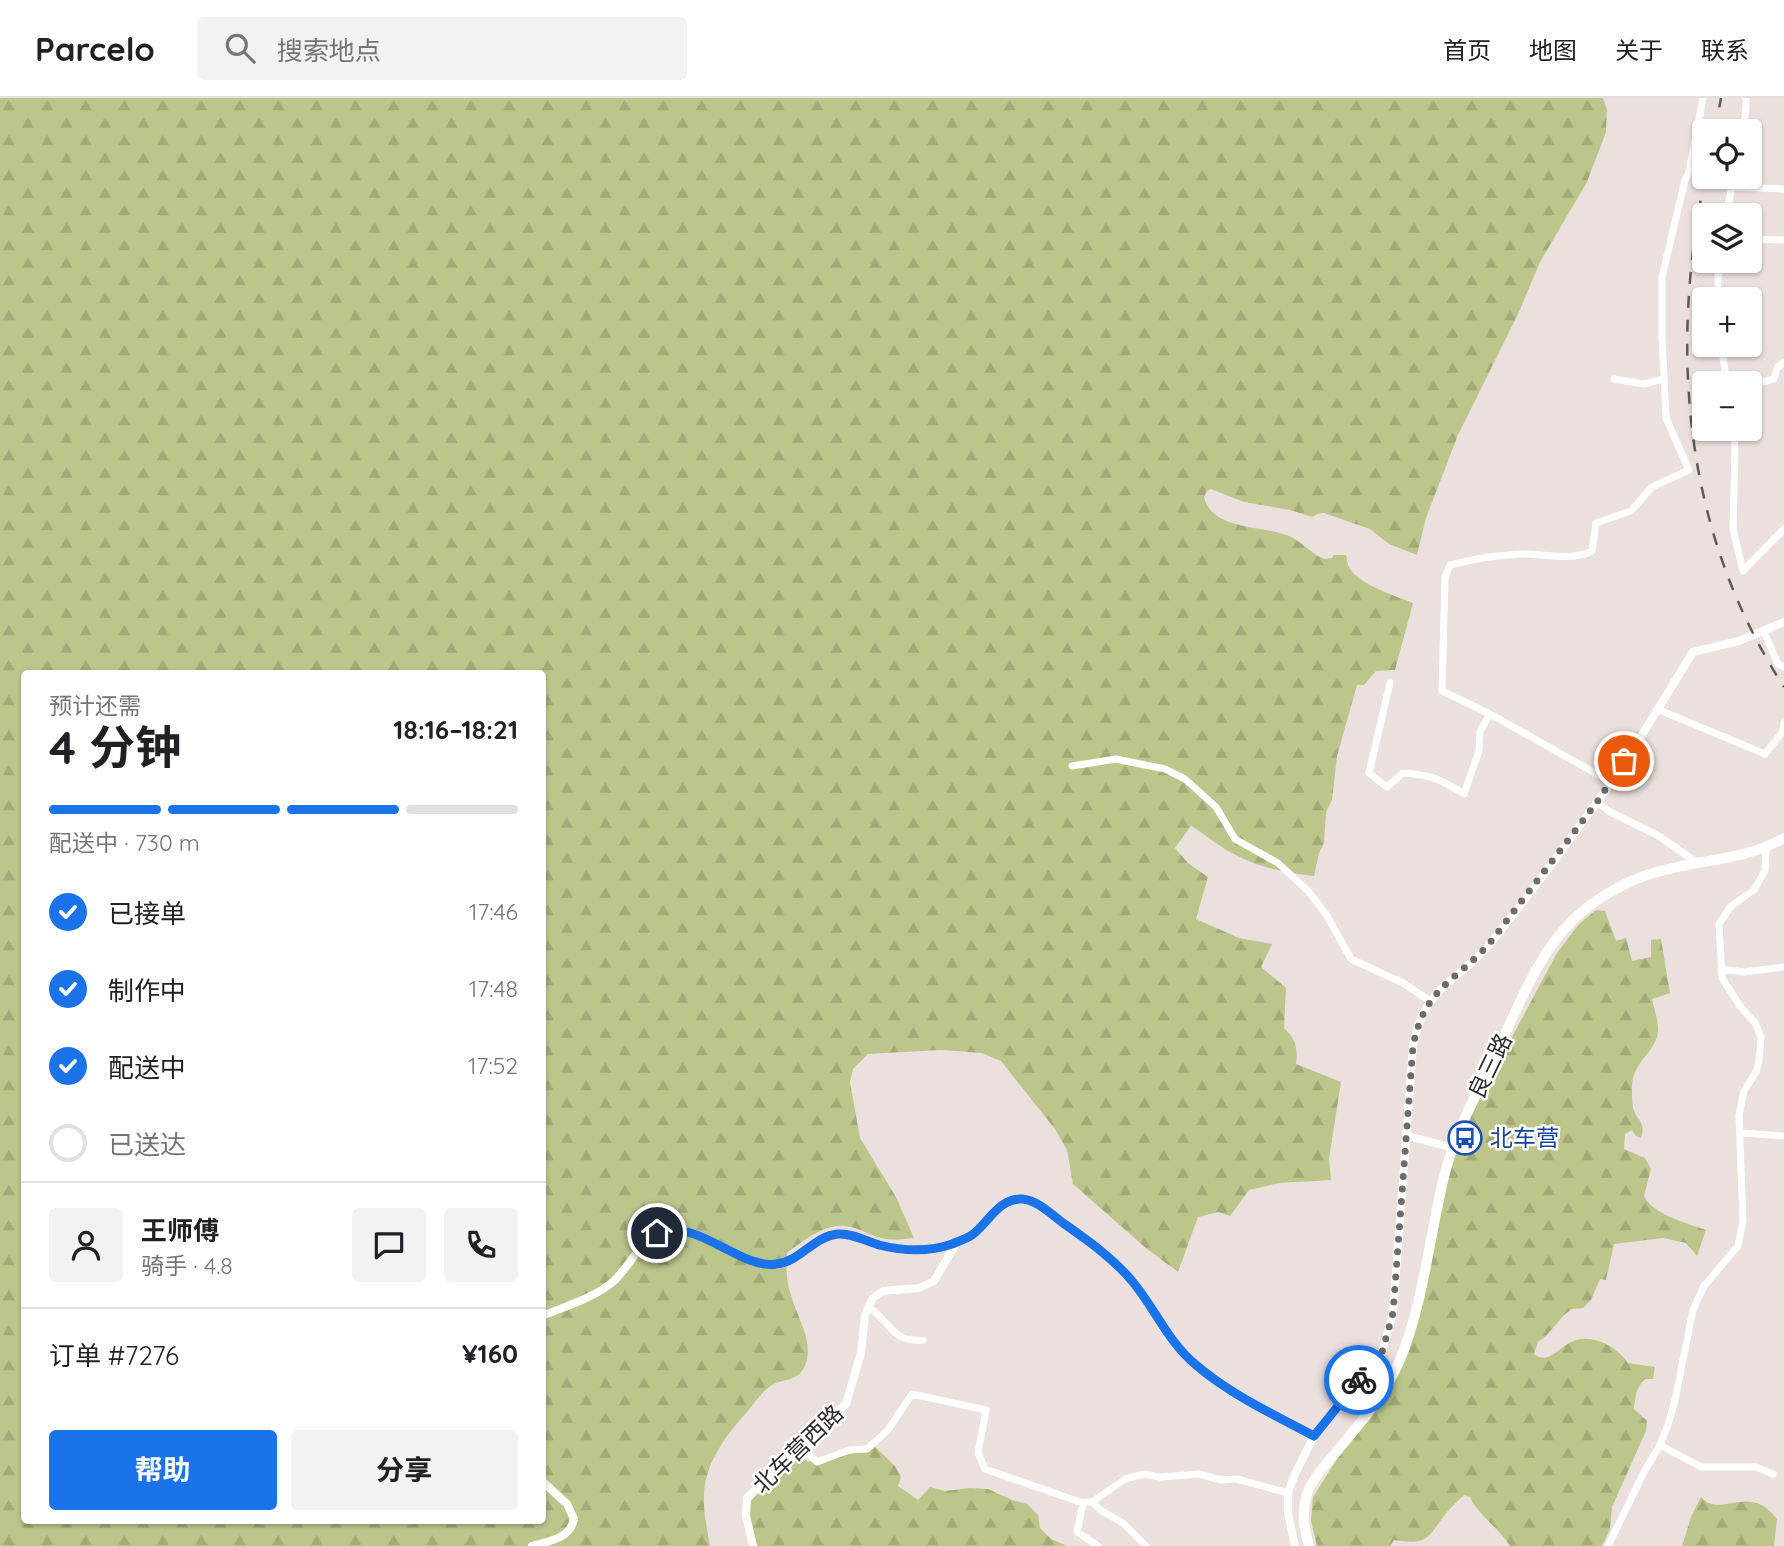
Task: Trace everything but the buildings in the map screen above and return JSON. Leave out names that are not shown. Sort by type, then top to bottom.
[{"type":"main road","name":"良三路","points":[[1309,1546],[1303,1515],[1311,1486],[1380,1398],[1399,1362],[1407,1342],[1443,1179],[1453,1149],[1521,1000],[1546,954],[1566,927],[1589,906],[1620,886],[1671,868],[1735,857],[1766,848],[1784,838]]},
{"type":"street","points":[[1611,782],[1490,714],[1442,691],[1442,619],[1447,569],[1450,565],[1478,558],[1523,554],[1566,557],[1583,555],[1592,551],[1596,523],[1631,511],[1652,487],[1689,470],[1666,418],[1662,277],[1689,172],[1703,98]]},
{"type":"street","points":[[1744,119],[1748,104],[1746,98]]},
{"type":"street","points":[[1762,188],[1784,189]]},
{"type":"street","points":[[1762,239],[1784,240]]},
{"type":"street","points":[[1762,382],[1774,379],[1777,368],[1784,362]]},
{"type":"street","points":[[1614,379],[1644,384],[1663,379]]},
{"type":"street","points":[[1734,441],[1733,529],[1743,571],[1784,529]]},
{"type":"street","points":[[1295,1546],[1288,1513],[1288,1493],[1294,1476],[1314,1436],[1375,1364],[1386,1344],[1393,1313],[1413,1046],[1417,1027],[1430,1000],[1489,944],[1597,802],[1693,652],[1730,644],[1784,622]]},
{"type":"street","points":[[1764,632],[1779,664],[1784,667]]},
{"type":"street","points":[[1390,683],[1369,773],[1387,787],[1403,773],[1417,774],[1436,777],[1464,794],[1479,751],[1480,731],[1490,714]]},
{"type":"street","points":[[1657,709],[1765,754],[1783,731],[1784,723]]},
{"type":"street","points":[[1072,766],[1116,759],[1165,769],[1185,779],[1216,807],[1235,839],[1278,863],[1308,892],[1326,914],[1351,959],[1403,983],[1430,1000]]},
{"type":"street","points":[[1597,802],[1610,812],[1657,835],[1698,863]]},
{"type":"street","points":[[1608,1546],[1644,1472],[1660,1446],[1675,1400],[1693,1310],[1704,1286],[1738,1246],[1743,1221],[1740,1115],[1744,1091],[1756,1072],[1761,1038],[1756,1024],[1722,978],[1719,924],[1731,906],[1754,890],[1765,871],[1766,848]]},
{"type":"street","points":[[1721,969],[1744,972],[1784,968]]},
{"type":"street","points":[[1741,1133],[1784,1136]]},
{"type":"street","points":[[1406,1138],[1412,1137],[1453,1149]]},
{"type":"street","points":[[546,1314],[608,1285],[651,1237],[669,1230],[700,1237],[772,1265],[789,1262],[821,1239],[837,1234],[862,1238],[889,1247],[934,1249],[971,1236],[997,1209],[1017,1199],[1034,1202],[1094,1245],[1132,1280],[1168,1337],[1196,1366],[1233,1393],[1314,1436]]},
{"type":"street","points":[[923,1340],[909,1341],[893,1333],[879,1314],[868,1307],[873,1298],[883,1290],[919,1287],[934,1281],[957,1242]]},
{"type":"street","name":"北车营西路","points":[[753,1546],[746,1516],[747,1498],[846,1404],[861,1353],[868,1307]]},
{"type":"street","points":[[801,1447],[817,1462],[849,1450],[867,1449],[888,1430],[912,1394],[986,1410],[978,1453],[985,1469],[1088,1502],[1124,1522],[1146,1546]]},
{"type":"street","points":[[1660,1446],[1701,1467],[1756,1467],[1773,1474]]},
{"type":"street","points":[[1098,1546],[1077,1532],[1088,1502],[1125,1479],[1144,1474],[1160,1477],[1199,1474],[1221,1480],[1237,1479],[1288,1493]]},
{"type":"street","points":[[532,1546],[565,1535],[570,1531],[574,1519],[567,1504],[546,1485]]},
{"type":"green space","points":[[0,98],[1603,98],[1607,110],[1606,132],[1587,182],[1540,262],[1519,312],[1458,435],[1426,518],[1417,555],[1389,544],[1370,529],[1324,513],[1312,517],[1244,502],[1211,489],[1204,497],[1217,516],[1229,522],[1293,538],[1325,559],[1334,555],[1346,555],[1348,565],[1358,578],[1413,603],[1395,670],[1376,671],[1364,685],[1357,685],[1337,756],[1332,800],[1326,812],[1324,843],[1314,876],[1256,864],[1226,850],[1191,826],[1175,848],[1188,863],[1208,877],[1196,919],[1239,938],[1272,944],[1261,967],[1286,988],[1284,1028],[1295,1044],[1296,1064],[1341,1082],[1329,1159],[1331,1180],[1279,1183],[1249,1190],[1230,1216],[1218,1212],[1198,1217],[1178,1272],[1147,1249],[1073,1184],[1067,1150],[1055,1129],[1001,1061],[982,1053],[940,1050],[868,1054],[853,1069],[850,1082],[860,1138],[896,1197],[914,1238],[885,1239],[854,1228],[837,1226],[814,1234],[787,1253],[788,1285],[807,1340],[807,1359],[798,1375],[772,1385],[761,1394],[716,1454],[704,1490],[710,1546],[0,1546]]},
{"type":"green space","points":[[1596,910],[1605,911],[1616,941],[1626,938],[1632,961],[1651,957],[1651,940],[1661,939],[1670,993],[1652,999],[1658,1032],[1653,1045],[1636,1070],[1632,1086],[1633,1108],[1642,1124],[1641,1138],[1632,1130],[1625,1134],[1624,1149],[1645,1158],[1651,1169],[1644,1196],[1648,1203],[1671,1218],[1706,1230],[1697,1256],[1686,1243],[1663,1238],[1614,1244],[1606,1280],[1600,1279],[1591,1300],[1583,1308],[1572,1309],[1564,1315],[1538,1342],[1534,1354],[1542,1358],[1548,1357],[1571,1342],[1589,1339],[1611,1347],[1628,1363],[1655,1367],[1653,1379],[1645,1379],[1636,1393],[1634,1409],[1647,1421],[1646,1431],[1612,1507],[1610,1529],[1602,1546],[1510,1546],[1470,1497],[1464,1495],[1422,1540],[1394,1540],[1390,1546],[1317,1546],[1311,1521],[1313,1497],[1337,1459],[1382,1402],[1399,1373],[1448,1175],[1459,1143],[1483,1091],[1557,953],[1579,924]]},
{"type":"green space","points":[[871,1443],[895,1466],[901,1477],[898,1486],[918,1500],[930,1487],[945,1491],[988,1489],[1027,1504],[1038,1515],[1040,1528],[1051,1539],[1067,1546],[751,1546],[749,1503],[796,1451],[808,1462],[856,1452]]},
{"type":"green space","points":[[1701,1497],[1717,1505],[1746,1501],[1767,1508],[1777,1519],[1774,1546],[1682,1546]]},
{"type":"railway","points":[[1717,119],[1721,98]]},
{"type":"railway","points":[[1703,189],[1694,243],[1688,309],[1688,375],[1694,440],[1706,504],[1724,567],[1750,628],[1784,687]]},
{"type":"way so far","points":[[1359,1380],[1381,1356],[1393,1313],[1413,1046],[1417,1027],[1435,993],[1469,965],[1489,944],[1597,802],[1624,761]]},
{"type":"place","name":"北车营","points":[[1465,1138]]},
{"type":"route","points":[[657,1233],[676,1230],[687,1233],[772,1265],[789,1262],[821,1239],[837,1234],[862,1238],[889,1247],[914,1250],[943,1247],[971,1236],[1006,1203],[1017,1199],[1027,1200],[1034,1202],[1108,1257],[1132,1280],[1168,1337],[1196,1366],[1233,1393],[1314,1436],[1359,1380]]}]
